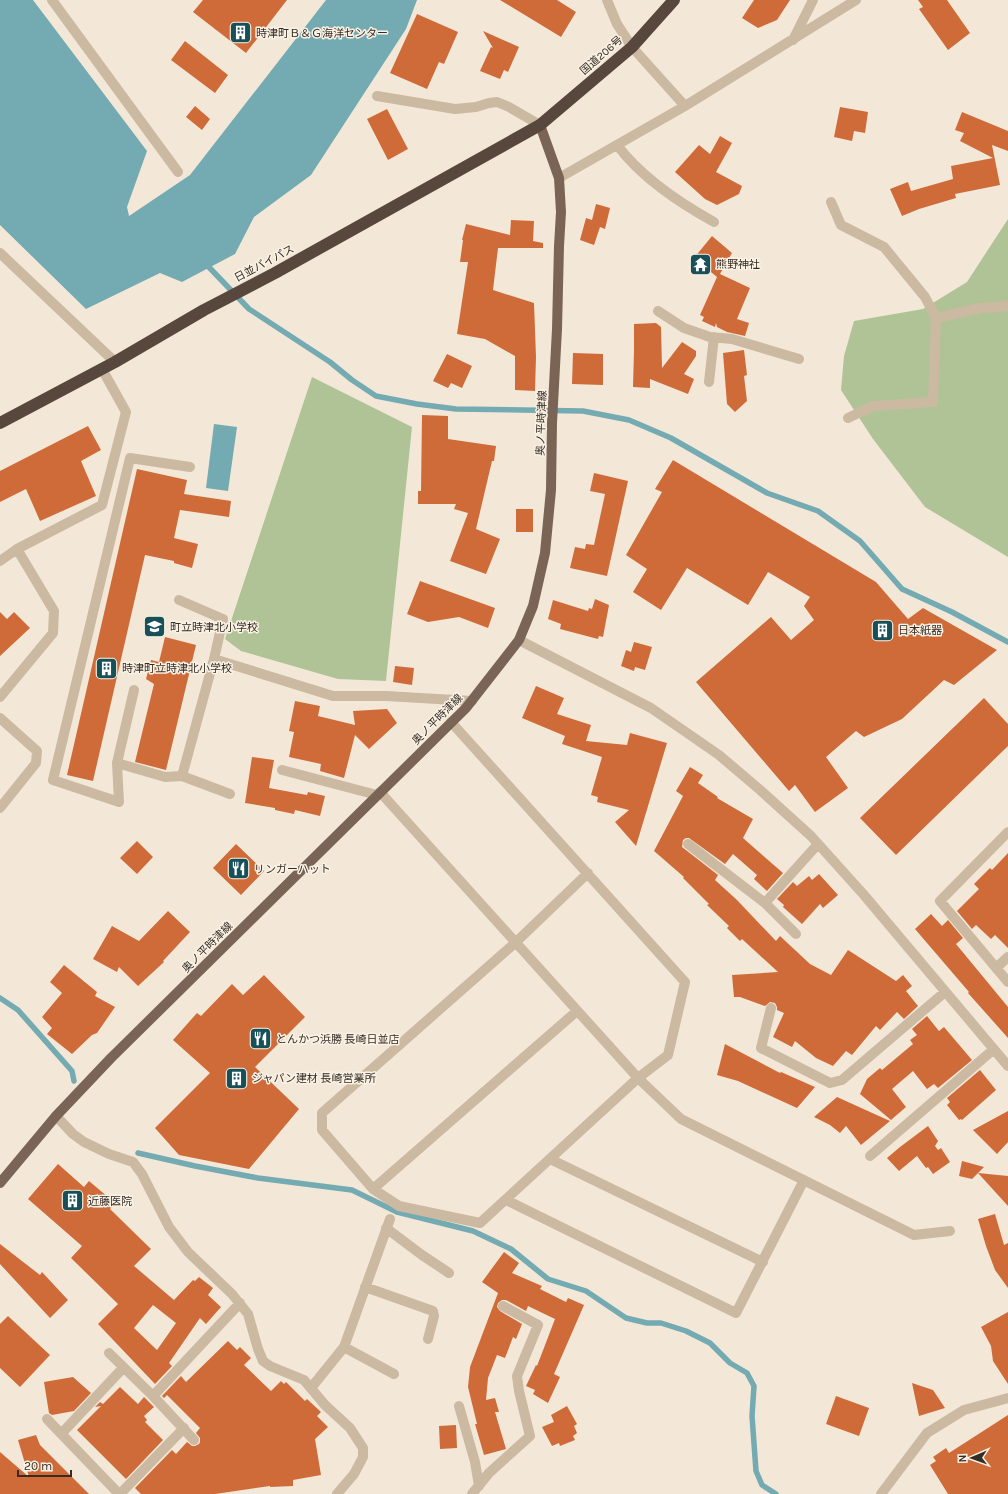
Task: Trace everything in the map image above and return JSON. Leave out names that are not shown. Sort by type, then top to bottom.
[{"type":"highway","name":"国道206号","points":[[540,125],[632,47],[674,0]]},
{"type":"highway","name":"日並バイパス","points":[[0,423],[115,362],[204,310],[275,273],[540,125]]},
{"type":"main road","name":"奥ノ平時津線","points":[[0,1183],[56,1116],[111,1058],[472,701],[519,640],[533,606],[546,553],[551,490],[559,246],[562,212],[559,178],[540,125]]},
{"type":"street","points":[[52,0],[178,172]]},
{"type":"street","points":[[607,0],[617,24],[632,47],[685,106]]},
{"type":"street","points":[[793,40],[813,0]]},
{"type":"street","points":[[559,178],[685,106],[856,0]]},
{"type":"street","points":[[377,96],[455,109],[476,108],[489,103],[498,102],[540,125]]},
{"type":"street","points":[[617,145],[654,183],[689,208],[714,222]]},
{"type":"street","points":[[831,202],[841,225],[884,247],[925,297],[936,318],[933,402],[873,406],[848,418]]},
{"type":"street","points":[[0,253],[115,362]]},
{"type":"street","points":[[936,318],[980,308],[1008,306]]},
{"type":"street","points":[[658,311],[684,328],[714,337],[732,339],[799,359]]},
{"type":"street","points":[[709,382],[714,337]]},
{"type":"street","points":[[0,561],[17,550],[102,505],[126,412],[102,369]]},
{"type":"street","points":[[134,690],[117,763],[118,802],[53,780],[130,458],[190,467]]},
{"type":"street","points":[[0,698],[53,633],[54,611],[17,550]]},
{"type":"street","points":[[179,600],[223,619],[214,659],[182,776]]},
{"type":"street","points":[[519,640],[657,712],[719,755],[759,789],[818,844],[864,895],[1008,1066]]},
{"type":"street","points":[[214,659],[333,696],[386,696],[472,701]]},
{"type":"street","points":[[0,718],[37,751],[36,763],[0,807]]},
{"type":"street","points":[[451,722],[588,873],[685,982],[668,1055],[638,1078],[480,1223],[399,1206],[373,1189],[322,1130],[322,1113],[515,943],[588,873]]},
{"type":"street","points":[[117,763],[165,777],[182,776],[230,794]]},
{"type":"street","points":[[282,770],[379,793],[638,1078],[681,1119],[914,1234],[950,1231]]},
{"type":"street","points":[[1008,832],[940,901],[1008,982]]},
{"type":"street","points":[[688,844],[765,904],[796,934]]},
{"type":"street","points":[[765,904],[818,844]]},
{"type":"street","points":[[996,968],[1008,957]]},
{"type":"street","points":[[771,1008],[761,1048],[830,1084],[842,1080],[945,992]]},
{"type":"street","points":[[373,1189],[577,1011]]},
{"type":"street","points":[[870,1156],[994,1049]]},
{"type":"street","points":[[56,1116],[73,1134],[84,1142],[108,1154],[133,1162],[142,1174],[169,1227],[188,1252],[232,1294],[248,1314],[263,1361],[270,1366],[304,1380],[325,1405],[350,1428],[363,1448],[363,1457],[354,1474],[337,1494]]},
{"type":"street","points":[[550,1159],[763,1262]]},
{"type":"street","points":[[506,1200],[736,1313],[804,1180]]},
{"type":"street","points":[[312,1388],[344,1347],[388,1223],[422,1255],[449,1273]]},
{"type":"street","points":[[365,1287],[433,1311],[434,1316],[428,1339]]},
{"type":"street","points":[[152,1396],[240,1303]]},
{"type":"street","points":[[472,1494],[489,1473],[530,1436],[519,1391],[517,1376],[538,1324],[503,1306]]},
{"type":"street","points":[[344,1347],[394,1374]]},
{"type":"street","points":[[109,1353],[184,1428],[194,1440]]},
{"type":"street","points":[[62,1433],[123,1368]]},
{"type":"street","points":[[881,1494],[927,1433],[964,1410],[1008,1398]]},
{"type":"street","points":[[459,1406],[475,1462],[479,1486]]},
{"type":"street","points":[[47,1419],[120,1494],[184,1428]]},
{"type":"green space","points":[[1008,219],[1008,557],[925,507],[873,439],[841,390],[844,356],[854,321],[923,309],[967,282]]},
{"type":"green space","points":[[312,377],[412,427],[386,681],[338,679],[241,651],[225,639]]},
{"type":"water","points":[[0,0],[33,0],[147,151],[127,207],[129,216],[190,175],[326,0],[417,0],[406,29],[311,175],[254,217],[235,254],[182,282],[160,273],[86,309],[0,225]]},
{"type":"water","points":[[214,424],[237,427],[228,491],[206,488]]},
{"type":"building","name":"時津町Ｂ＆Ｇ海洋センター","points":[[203,0],[287,0],[246,53],[193,12]]},
{"type":"building","points":[[500,0],[557,0],[576,12],[561,37]]},
{"type":"building","points":[[754,0],[790,0],[777,20],[758,28],[742,18]]},
{"type":"building","points":[[918,0],[947,0],[970,33],[948,50],[919,9],[923,7]]},
{"type":"building","points":[[417,14],[458,32],[444,64],[439,62],[427,89],[390,73]]},
{"type":"building","points":[[483,31],[519,47],[508,72],[504,70],[500,79],[480,71],[491,47],[493,48]]},
{"type":"building","points":[[185,41],[228,75],[215,93],[171,60]]},
{"type":"building","points":[[195,106],[210,119],[202,130],[186,117]]},
{"type":"building","points":[[840,107],[868,112],[865,133],[854,131],[852,141],[834,137]]},
{"type":"building","points":[[387,109],[408,149],[388,160],[367,119]]},
{"type":"building","points":[[962,112],[1008,131],[1008,151],[992,145],[1000,185],[955,194],[956,198],[919,209],[902,216],[890,189],[908,182],[911,191],[953,179],[951,166],[993,158],[960,141],[964,133],[955,130]]},
{"type":"building","points":[[720,136],[732,143],[716,172],[742,186],[739,194],[717,205],[705,199],[675,172],[699,145],[710,154]]},
{"type":"building","points":[[596,204],[610,208],[605,229],[600,227],[594,245],[580,240],[586,218],[592,220]]},
{"type":"building","points":[[511,220],[534,221],[533,241],[543,243],[543,248],[498,248],[493,290],[534,303],[536,357],[535,391],[515,390],[515,356],[485,339],[457,334],[468,262],[460,262],[462,240],[466,224],[510,235]]},
{"type":"building","points":[[712,236],[732,253],[720,274],[750,288],[737,319],[749,323],[745,336],[727,332],[717,327],[716,323],[715,327],[702,321],[704,317],[700,315],[717,277],[694,258]]},
{"type":"building","points":[[656,323],[661,327],[662,368],[682,342],[696,351],[696,356],[684,374],[694,379],[688,394],[650,379],[650,388],[633,387],[634,324]]},
{"type":"building","points":[[744,350],[747,375],[744,376],[747,401],[735,412],[727,404],[723,353]]},
{"type":"building","points":[[573,353],[603,354],[603,385],[572,384]]},
{"type":"building","points":[[447,354],[472,366],[462,388],[451,383],[448,388],[433,381]]},
{"type":"building","points":[[422,415],[448,416],[448,439],[496,446],[494,461],[492,461],[476,529],[500,539],[486,574],[450,561],[468,513],[454,509],[456,504],[418,504],[418,491],[421,491]]},
{"type":"building","points":[[88,426],[101,450],[81,461],[96,496],[40,521],[26,489],[0,502],[0,471]]},
{"type":"building","name":"日本紙器","points":[[673,460],[876,582],[908,619],[923,608],[997,650],[954,685],[944,680],[902,719],[864,737],[856,731],[826,757],[848,788],[815,812],[795,785],[789,791],[696,682],[771,617],[791,640],[814,620],[804,606],[810,597],[768,572],[748,605],[687,568],[661,610],[633,592],[647,569],[626,555],[662,492],[655,489]]},
{"type":"building","points":[[137,469],[187,480],[184,494],[231,501],[229,517],[180,510],[174,538],[198,544],[192,568],[174,563],[174,561],[145,555],[93,781],[67,775]]},
{"type":"building","points":[[594,473],[628,481],[607,576],[570,568],[575,547],[585,549],[586,544],[594,545],[605,494],[590,491]]},
{"type":"building","points":[[516,509],[533,509],[533,532],[516,532]]},
{"type":"building","points":[[420,581],[495,608],[488,628],[459,617],[428,622],[407,614]]},
{"type":"building","points":[[595,599],[609,605],[603,637],[599,636],[598,639],[560,629],[561,624],[548,619],[553,600],[588,611],[589,608],[592,609]]},
{"type":"building","points":[[0,612],[7,619],[14,612],[30,628],[0,656]]},
{"type":"building","points":[[165,637],[196,645],[166,770],[135,762],[154,684],[146,679],[151,660],[159,662]]},
{"type":"building","points":[[634,642],[652,647],[645,670],[635,667],[634,671],[621,666],[626,650],[631,652]]},
{"type":"building","points":[[395,666],[414,668],[412,685],[393,682]]},
{"type":"building","points":[[536,686],[564,698],[557,714],[591,725],[586,741],[627,745],[630,733],[667,743],[636,846],[615,822],[629,810],[597,802],[598,797],[591,795],[602,757],[562,744],[565,736],[522,718]]},
{"type":"building","points":[[984,698],[1008,724],[1008,746],[896,855],[860,818]]},
{"type":"building","points":[[295,701],[320,706],[318,716],[355,725],[353,711],[387,709],[397,723],[369,749],[355,735],[344,778],[320,771],[321,764],[289,757],[294,732],[289,731]]},
{"type":"building","points":[[252,757],[274,760],[269,788],[307,795],[308,792],[325,796],[320,816],[295,810],[294,814],[275,810],[275,808],[245,803]]},
{"type":"building","points":[[690,767],[703,775],[698,783],[718,797],[717,798],[753,819],[743,838],[783,873],[767,891],[754,879],[757,875],[733,854],[725,864],[689,838],[683,840],[682,847],[718,875],[715,880],[737,900],[776,941],[780,936],[810,964],[831,975],[848,950],[896,981],[903,975],[912,986],[906,991],[918,1006],[904,1019],[897,1012],[880,1030],[876,1026],[852,1055],[846,1051],[833,1066],[816,1058],[795,1041],[792,1047],[773,1037],[784,1013],[777,1010],[775,1003],[770,1002],[765,1006],[740,997],[734,997],[732,975],[778,972],[742,939],[740,941],[727,928],[729,926],[707,905],[709,904],[683,878],[684,877],[654,851],[683,796],[676,791]]},
{"type":"building","points":[[137,841],[153,857],[137,874],[120,858]]},
{"type":"building","name":"リンガーハット","points":[[236,844],[264,871],[241,895],[213,868]]},
{"type":"building","points":[[1008,853],[1008,948],[995,935],[991,939],[976,925],[972,929],[957,911],[979,889],[974,884],[990,868],[992,870]]},
{"type":"building","points":[[819,874],[838,895],[823,908],[820,904],[802,924],[783,907],[784,905],[777,899],[793,882],[797,886],[809,876],[812,880]]},
{"type":"building","points":[[168,911],[190,932],[163,961],[164,962],[138,986],[119,967],[117,972],[93,959],[112,926],[139,941]]},
{"type":"building","points":[[931,914],[942,926],[948,920],[963,938],[956,944],[1008,1007],[1008,1038],[968,993],[969,992],[915,929]]},
{"type":"building","points":[[64,965],[97,992],[95,996],[115,1007],[97,1033],[92,1035],[72,1054],[47,1034],[52,1028],[42,1017],[62,993],[50,982]]},
{"type":"building","points":[[264,975],[305,1017],[255,1067],[299,1109],[249,1169],[179,1155],[155,1128],[210,1073],[173,1040],[197,1013],[201,1016],[232,984],[243,995]]},
{"type":"building","points":[[927,1016],[939,1031],[944,1027],[972,1060],[938,1088],[934,1084],[927,1089],[913,1071],[892,1089],[906,1107],[891,1120],[860,1094],[867,1079],[880,1068],[882,1070],[913,1044],[910,1040],[917,1035],[912,1029]]},
{"type":"building","points":[[725,1044],[780,1073],[781,1072],[815,1087],[797,1108],[738,1081],[717,1075]]},
{"type":"building","points":[[980,1070],[996,1090],[962,1120],[959,1120],[947,1105],[950,1102],[947,1098]]},
{"type":"building","points":[[837,1097],[890,1121],[861,1145],[846,1126],[840,1133],[830,1125],[814,1117]]},
{"type":"building","points":[[1008,1111],[1008,1142],[997,1154],[973,1130]]},
{"type":"building","points":[[928,1126],[938,1141],[935,1146],[938,1150],[941,1148],[950,1162],[933,1174],[928,1167],[926,1168],[917,1156],[899,1171],[887,1158]]},
{"type":"building","points":[[962,1161],[984,1167],[972,1179],[959,1176]]},
{"type":"building","points":[[58,1164],[84,1187],[89,1181],[115,1203],[110,1209],[151,1249],[134,1266],[174,1300],[193,1280],[195,1281],[199,1277],[213,1288],[208,1295],[221,1307],[206,1324],[200,1318],[169,1363],[172,1366],[155,1384],[98,1324],[118,1304],[71,1258],[82,1246],[28,1199]],"holes":[[[153,1305],[176,1323],[157,1350],[134,1328]]]},
{"type":"building","points":[[978,1173],[1008,1176],[1008,1206]]},
{"type":"building","points":[[995,1214],[1004,1245],[1008,1243],[1008,1288],[995,1270],[978,1219]]},
{"type":"building","points":[[0,1244],[40,1275],[42,1272],[68,1300],[50,1318],[0,1264]]},
{"type":"building","points":[[504,1252],[519,1263],[512,1273],[542,1286],[540,1289],[566,1302],[568,1298],[584,1305],[554,1374],[560,1377],[548,1403],[533,1394],[535,1390],[526,1386],[536,1365],[537,1366],[555,1319],[528,1306],[526,1311],[506,1300],[502,1300],[498,1303],[497,1307],[500,1311],[522,1324],[516,1339],[513,1337],[505,1358],[497,1355],[488,1378],[486,1400],[495,1398],[499,1412],[495,1412],[506,1449],[484,1455],[475,1424],[477,1424],[468,1387],[470,1367],[498,1293],[482,1282]]},
{"type":"building","points":[[1008,1312],[1008,1384],[993,1361],[991,1346],[981,1327]]},
{"type":"building","points":[[8,1316],[50,1355],[20,1387],[0,1368],[0,1324]]},
{"type":"building","points":[[228,1341],[237,1350],[240,1347],[251,1358],[244,1365],[271,1391],[281,1381],[284,1384],[286,1382],[305,1401],[307,1399],[321,1412],[317,1416],[328,1427],[315,1439],[321,1475],[293,1480],[293,1486],[270,1486],[215,1494],[141,1494],[135,1488],[172,1450],[176,1454],[187,1442],[192,1446],[195,1446],[200,1442],[200,1438],[196,1433],[200,1428],[167,1395],[164,1398],[162,1396],[181,1376],[186,1382]]},
{"type":"building","points":[[73,1377],[91,1393],[74,1411],[52,1415],[49,1413],[44,1382]]},
{"type":"building","points":[[912,1383],[933,1390],[945,1408],[919,1416]]},
{"type":"building","points":[[120,1387],[138,1404],[144,1397],[154,1407],[144,1416],[147,1420],[145,1422],[163,1440],[126,1479],[77,1430],[101,1406],[95,1407],[100,1402],[103,1404]]},
{"type":"building","points":[[836,1396],[869,1408],[859,1436],[826,1424]]},
{"type":"building","points":[[567,1406],[577,1424],[574,1426],[577,1433],[573,1436],[575,1440],[560,1446],[559,1443],[552,1446],[542,1427],[554,1422],[551,1415]]},
{"type":"building","points":[[1008,1415],[1008,1494],[948,1494],[930,1465],[936,1461],[933,1457],[946,1448],[949,1453]]},
{"type":"building","points":[[456,1425],[457,1448],[440,1449],[439,1426]]},
{"type":"building","points":[[36,1435],[40,1445],[89,1494],[0,1494],[0,1452],[29,1477],[18,1440]]},
{"type":"waterway","points":[[205,263],[249,309],[330,362],[352,380],[376,396],[417,404],[456,409],[583,411],[629,420],[671,438],[767,493],[818,511],[860,541],[902,589],[952,612],[1008,642]]},
{"type":"waterway","points":[[0,998],[18,1010],[72,1071],[74,1081]]},
{"type":"waterway","points":[[138,1153],[258,1178],[352,1190],[397,1212],[473,1231],[511,1249],[548,1279],[586,1291],[626,1318],[647,1323],[661,1323],[686,1331],[710,1343],[730,1363],[747,1373],[754,1386],[752,1416],[756,1471],[762,1485],[776,1494]]},
{"type":"place","name":"時津町Ｂ＆Ｇ海洋センター","points":[[241,33]]},
{"type":"place","name":"熊野神社","points":[[701,264]]},
{"type":"place","name":"町立時津北小学校","points":[[154,627]]},
{"type":"place","name":"日本紙器","points":[[882,630]]},
{"type":"place","name":"時津町立時津北小学校","points":[[106,668]]},
{"type":"place","name":"リンガーハット","points":[[238,869]]},
{"type":"place","name":"とんかつ浜勝 長崎日並店","points":[[260,1039]]},
{"type":"place","name":"ジャパン建材 長崎営業所","points":[[236,1078]]},
{"type":"place","name":"近藤医院","points":[[72,1201]]}]
